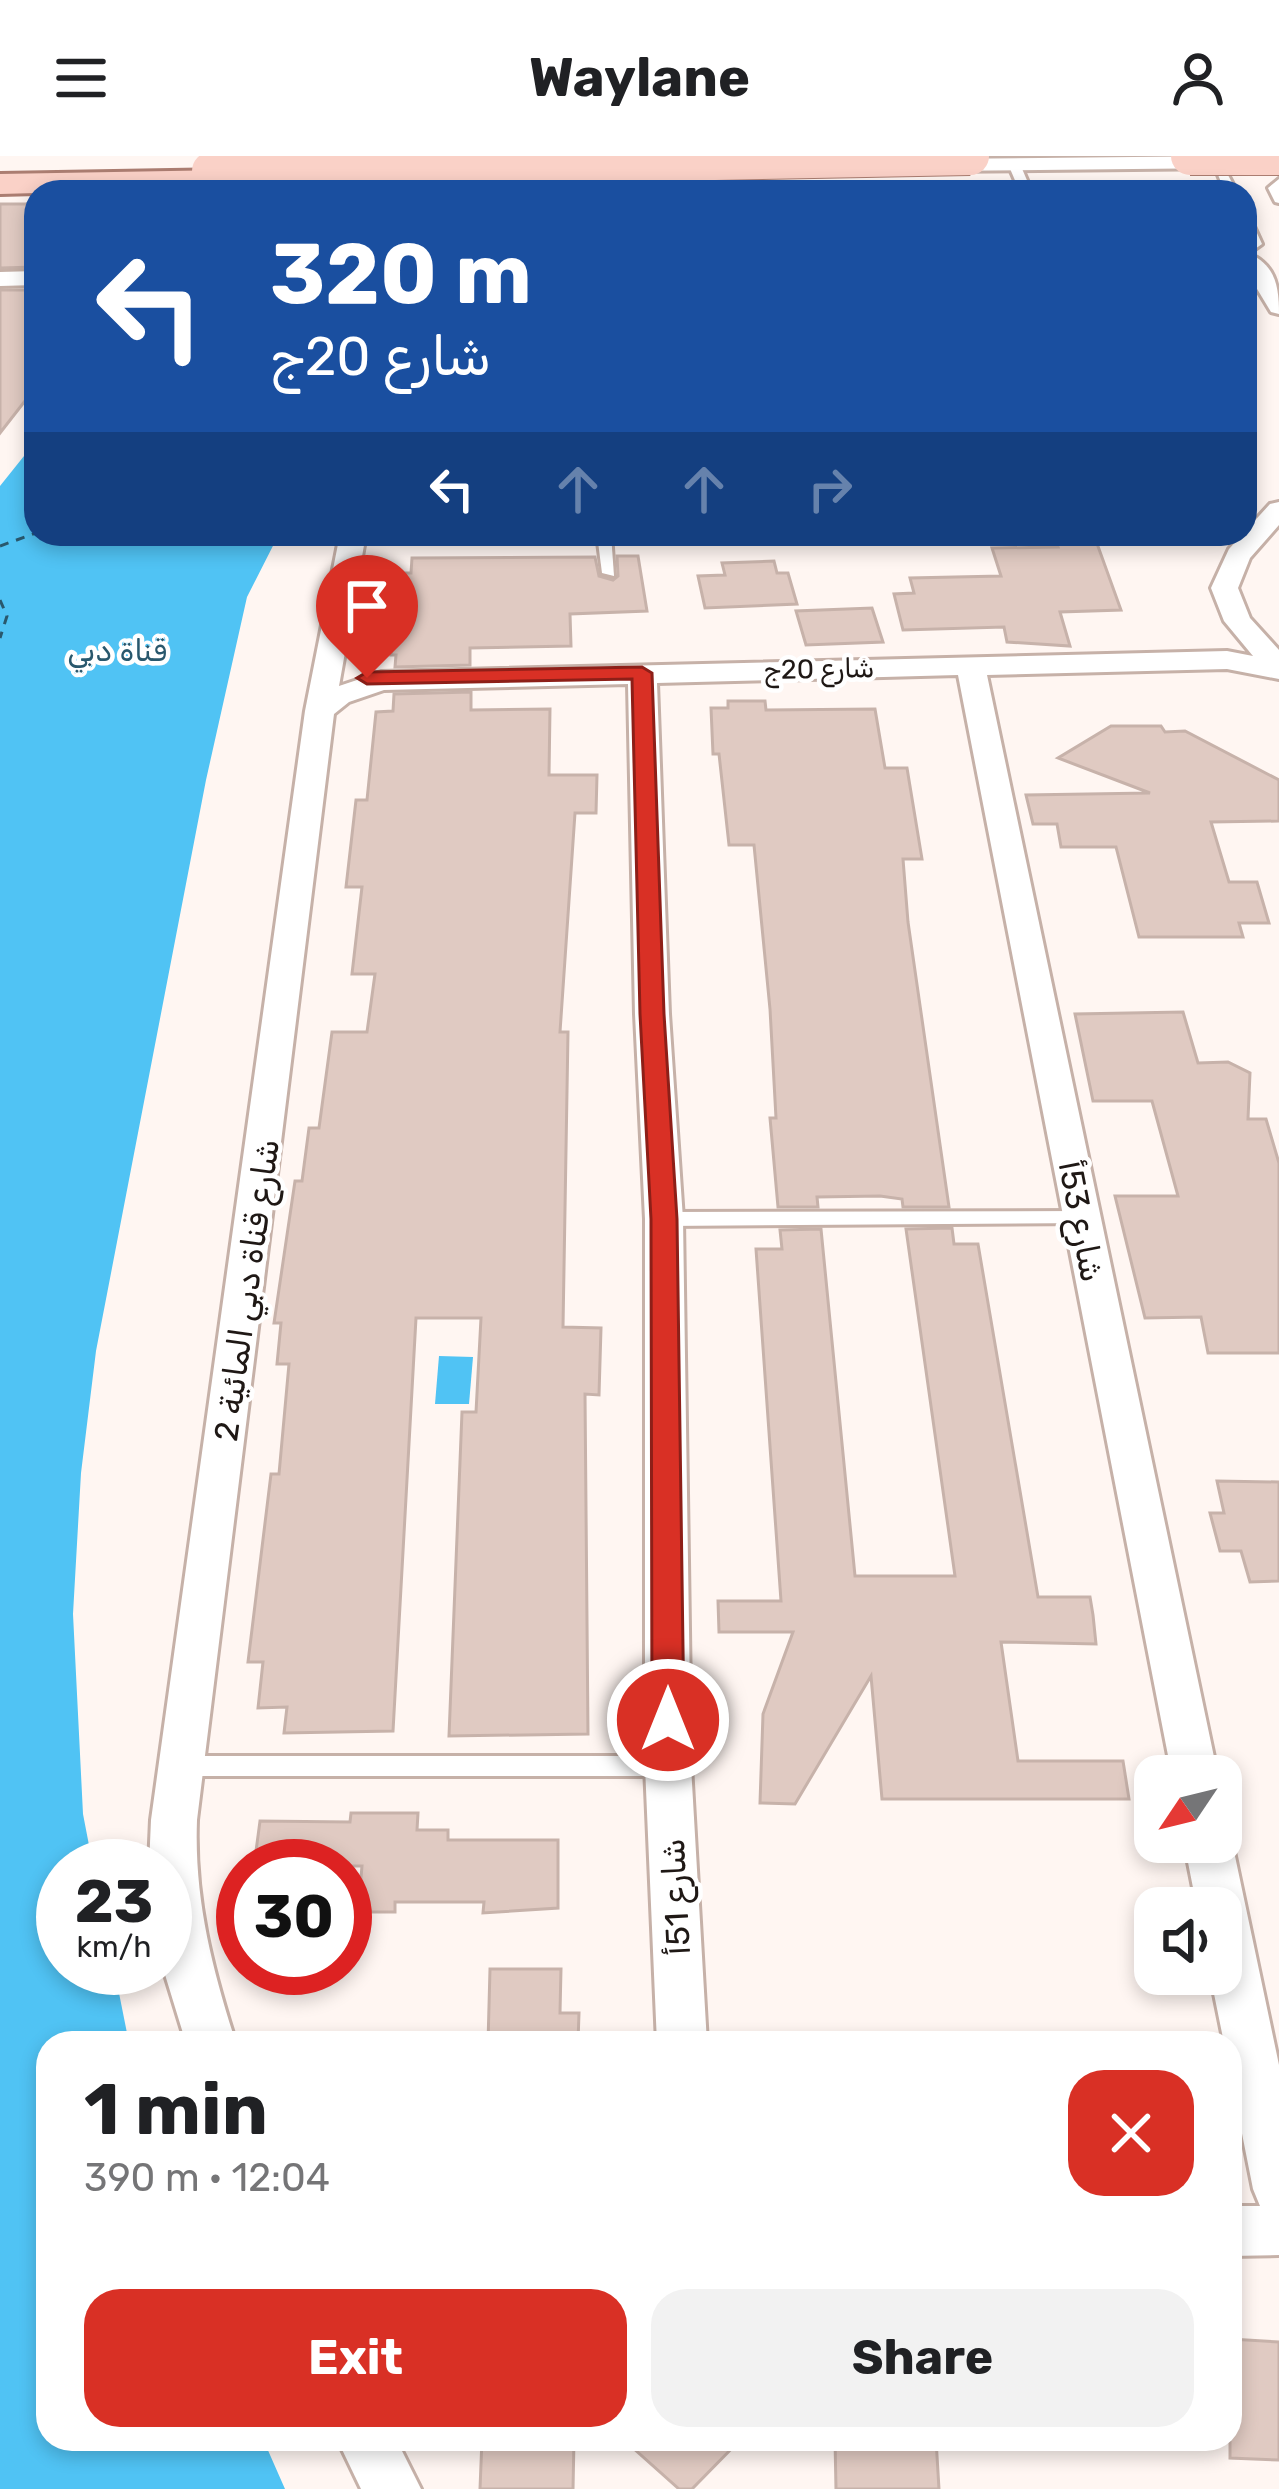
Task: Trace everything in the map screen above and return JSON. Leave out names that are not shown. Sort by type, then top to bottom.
[{"type":"main road","points":[[0,180],[280,179],[320,172],[337,156]]},
{"type":"main road","points":[[0,180],[392,156]]},
{"type":"main road","points":[[0,164],[970,156]]},
{"type":"street","points":[[807,156],[858,165],[1240,159]]},
{"type":"street","points":[[1257,267],[1279,308]]},
{"type":"street","points":[[1257,533],[1279,510]]},
{"type":"street","name":"شارع قناة دبي المائية 2","points":[[207,2031],[176,1933],[170,1870],[320,711],[351,546]]},
{"type":"street","points":[[1245,546],[1230,562],[1223,585],[1230,611],[1271,667]]},
{"type":"street","name":"شارع 20ج","points":[[329,656],[354,674],[381,681]]},
{"type":"street","name":"شارع 20ج","points":[[320,711],[352,690],[381,681],[1227,660],[1271,667]]},
{"type":"street","name":"شارع 53أ","points":[[971,666],[1191,1755]]},
{"type":"street","name":"شارع 51أ","points":[[642,673],[652,1014],[664,1219],[668,1766],[681,2031]]},
{"type":"street","points":[[1212,1863],[1279,2188]]},
{"type":"street","points":[[1242,2230],[1279,2230]]},
{"type":"street","points":[[371,2451],[392,2489]]},
{"type":"lane","points":[[1015,164],[1021,180]]},
{"type":"lane","points":[[606,546],[609,573]]},
{"type":"lane","points":[[664,1219],[1082,1218]]},
{"type":"lane","points":[[183,1766],[668,1766]]},
{"type":"water","points":[[408,156],[702,156],[659,180],[369,180]]},
{"type":"water","name":"قناة دبي","points":[[24,456],[24,546],[273,546],[247,597],[206,780],[96,1351],[81,1473],[73,1614],[88,1839],[36,1839],[36,1995],[119,1995],[127,2031],[36,2031],[36,2451],[268,2451],[285,2489],[0,2489],[0,486]]},
{"type":"water","points":[[439,1356],[473,1357],[469,1404],[435,1404]]},
{"type":"building","points":[[0,204],[24,204],[24,267],[0,268]]},
{"type":"building","points":[[0,290],[24,290],[24,402],[0,433]]},
{"type":"building","points":[[1098,546],[1121,610],[1060,612],[1070,646],[1007,642],[1004,627],[903,630],[894,594],[914,593],[910,578],[1001,576],[992,548]]},
{"type":"building","points":[[617,556],[638,556],[647,611],[570,614],[571,646],[470,648],[470,665],[395,667],[396,655],[391,655],[396,592],[402,592],[404,573],[411,573],[412,558],[595,557],[599,576],[613,580],[618,576]]},
{"type":"building","points":[[774,561],[777,573],[788,573],[797,604],[705,608],[698,576],[725,575],[722,563]]},
{"type":"building","points":[[872,608],[883,642],[806,645],[796,611]]},
{"type":"building","points":[[471,692],[471,710],[550,709],[549,775],[597,775],[596,813],[575,813],[560,1032],[568,1032],[563,1327],[601,1328],[599,1395],[585,1394],[588,1734],[449,1736],[462,1412],[476,1412],[481,1318],[416,1318],[393,1731],[284,1733],[287,1707],[258,1708],[263,1662],[248,1662],[271,1474],[279,1474],[289,1364],[277,1364],[281,1323],[274,1323],[295,1181],[302,1181],[309,1128],[319,1128],[332,1032],[367,1032],[375,974],[352,974],[362,887],[346,887],[356,800],[367,800],[376,712],[393,711],[394,694]]},
{"type":"building","points":[[728,701],[765,701],[766,710],[875,709],[885,768],[907,768],[922,859],[903,859],[908,922],[949,1207],[903,1207],[902,1199],[880,1196],[817,1197],[818,1207],[778,1207],[770,1118],[776,1118],[770,1009],[754,845],[729,845],[719,754],[713,754],[711,708],[728,708]]},
{"type":"building","points":[[1111,726],[1185,731],[1279,780],[1279,821],[1211,822],[1229,882],[1257,882],[1269,923],[1239,923],[1243,937],[1139,937],[1116,847],[1061,847],[1057,824],[1033,824],[1026,795],[1150,793],[1058,758]]},
{"type":"building","points":[[1183,1012],[1198,1063],[1228,1062],[1250,1073],[1248,1119],[1266,1119],[1279,1163],[1279,1353],[1208,1353],[1201,1317],[1145,1318],[1115,1196],[1178,1196],[1152,1101],[1093,1101],[1075,1014]]},
{"type":"building","points":[[952,1228],[954,1244],[978,1244],[1038,1597],[1090,1597],[1093,1615],[1096,1644],[1001,1642],[1018,1761],[1123,1761],[1129,1799],[882,1799],[871,1676],[795,1804],[760,1803],[763,1714],[793,1632],[719,1632],[718,1601],[781,1601],[756,1249],[782,1249],[780,1230],[821,1229],[855,1576],[955,1576],[906,1229]]},
{"type":"building","points":[[1217,1481],[1279,1482],[1279,1581],[1250,1582],[1241,1551],[1220,1551],[1210,1513],[1224,1513]]},
{"type":"building","points":[[351,1813],[418,1813],[417,1830],[448,1830],[448,1840],[558,1840],[558,1908],[483,1913],[484,1902],[395,1902],[395,1912],[372,1912],[372,1839],[258,1839],[260,1821],[350,1822]]},
{"type":"building","points":[[490,1969],[561,1969],[560,2013],[579,2013],[578,2031],[488,2031]]},
{"type":"building","points":[[1242,2340],[1279,2342],[1279,2460],[1230,2458],[1230,2451],[1242,2451]]},
{"type":"building","points":[[482,2451],[574,2451],[573,2489],[480,2489]]},
{"type":"building","points":[[636,2451],[729,2451],[692,2489],[679,2489]]},
{"type":"building","points":[[835,2451],[937,2451],[939,2489],[836,2489]]},
{"type":"ferry route","points":[[0,546],[24,537]]},
{"type":"ferry route","points":[[0,600],[7,616],[0,638]]},
{"type":"route","points":[[367,678],[642,673],[652,1014],[664,1219],[668,1720]]}]
